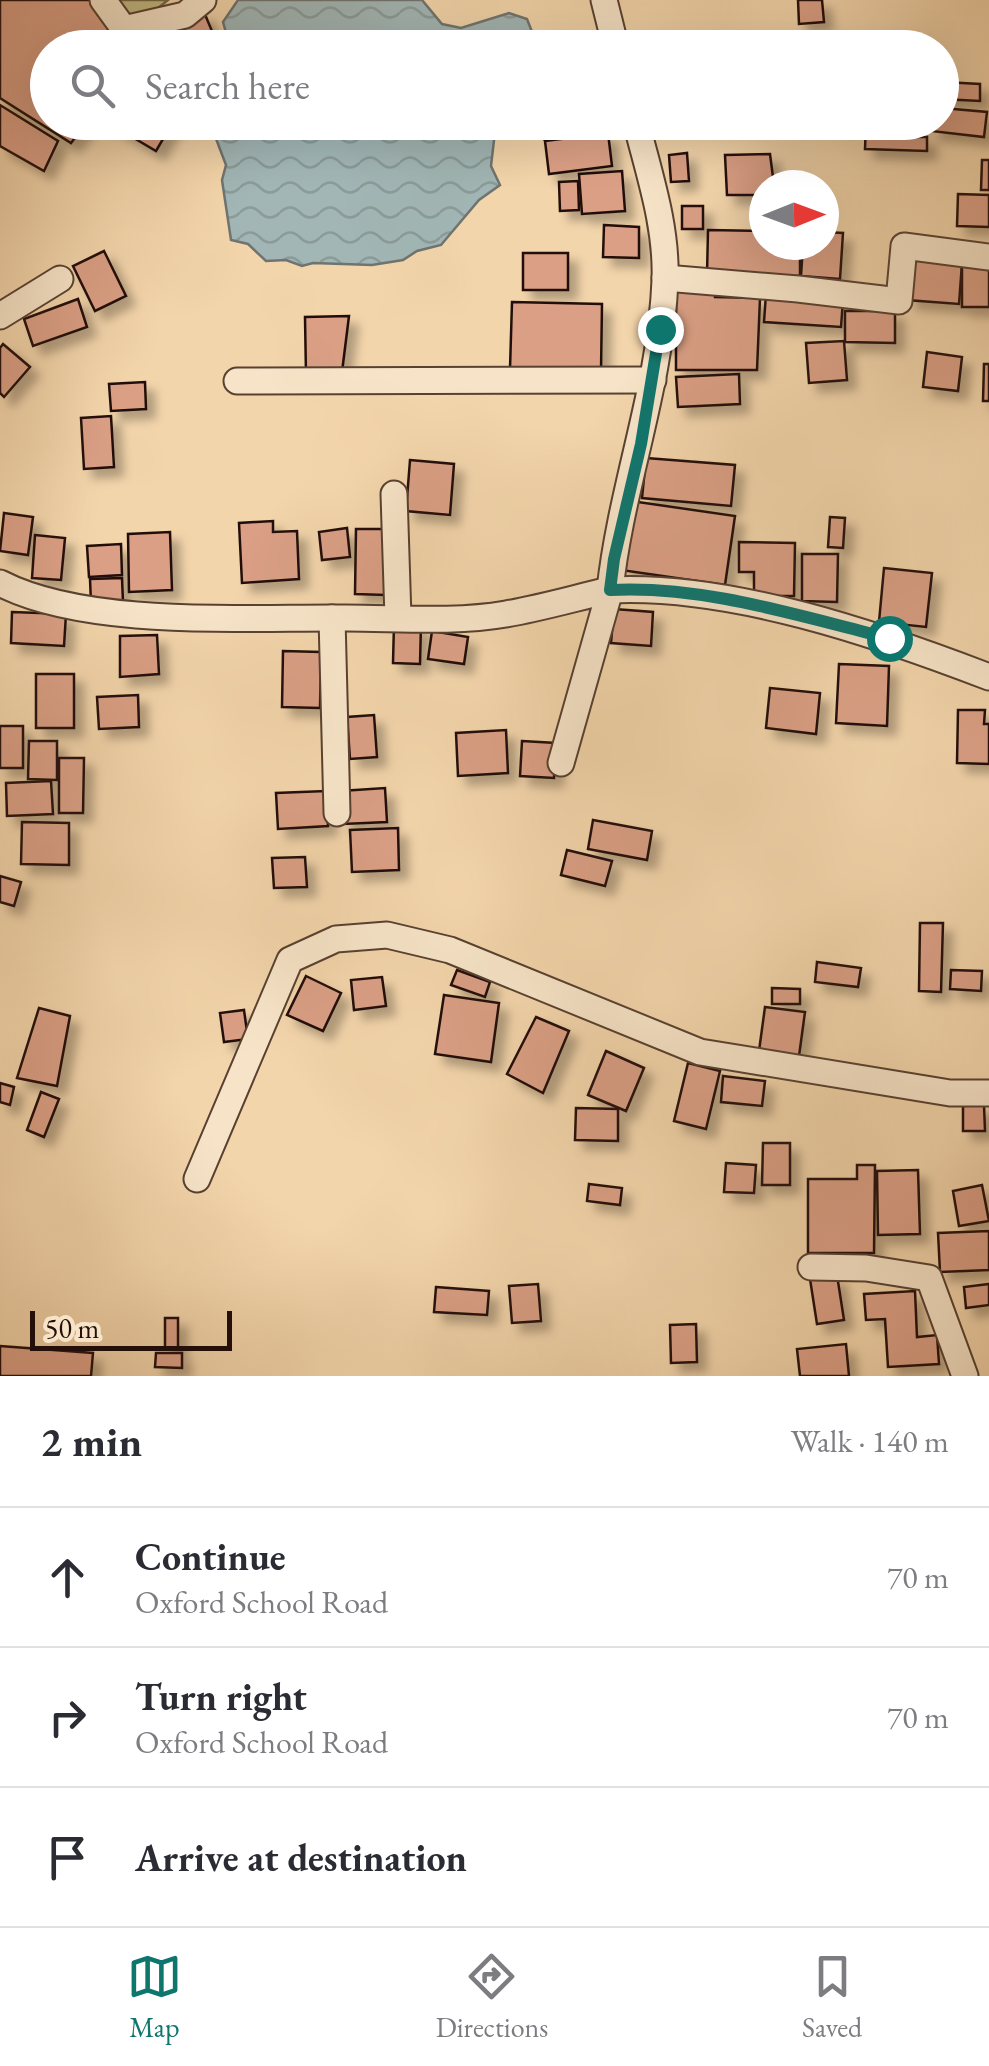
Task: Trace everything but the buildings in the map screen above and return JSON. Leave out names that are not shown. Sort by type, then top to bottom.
[{"type":"street","points":[[103,0],[124,29],[185,15],[203,0]]},
{"type":"street","points":[[604,0],[612,30]]},
{"type":"street","points":[[561,763],[610,590],[653,380],[666,278],[660,211],[641,140]]},
{"type":"street","points":[[666,278],[900,301],[904,246],[989,257]]},
{"type":"street","points":[[0,316],[60,279]]},
{"type":"street","points":[[237,381],[653,380]]},
{"type":"street","points":[[394,494],[398,618]]},
{"type":"street","points":[[0,583],[52,602],[120,614],[332,618],[504,614],[610,590],[652,588],[735,601],[889,638],[989,677]]},
{"type":"street","points":[[332,618],[337,813]]},
{"type":"street","points":[[197,1179],[290,960],[336,939],[386,935],[450,950],[700,1052],[950,1093],[989,1093]]},
{"type":"street","points":[[812,1266],[866,1268],[930,1278],[965,1376]]},
{"type":"shaded area","points":[[106,0],[168,0],[142,21]]},
{"type":"water","points":[[238,0],[422,0],[442,24],[461,28],[509,13],[527,19],[531,30],[225,30],[223,22]]},
{"type":"water","points":[[217,140],[494,140],[491,166],[500,185],[479,200],[441,245],[417,251],[403,260],[372,265],[302,266],[286,260],[266,261],[248,244],[231,240],[222,180],[226,165]]},
{"type":"route","points":[[660,329],[610,590],[652,588],[735,601],[889,638]]}]
